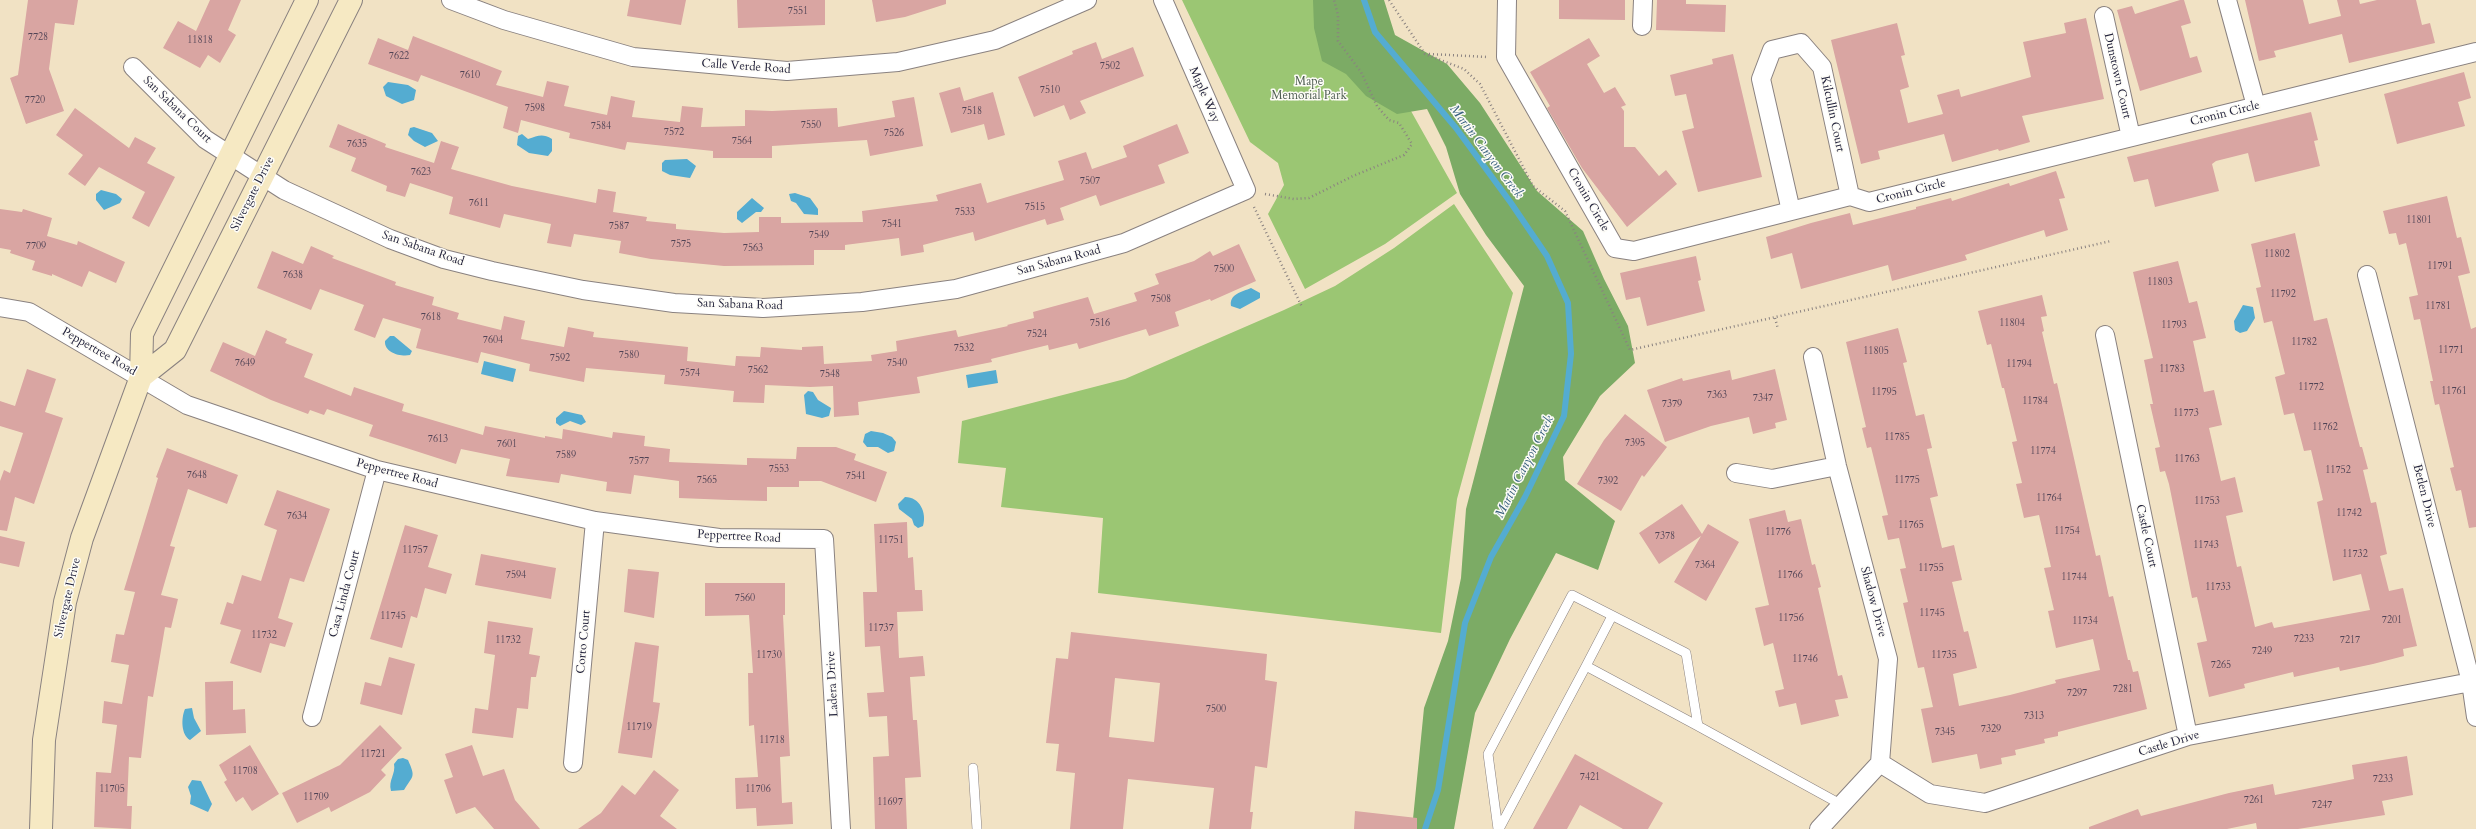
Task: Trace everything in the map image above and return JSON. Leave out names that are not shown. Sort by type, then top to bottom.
[{"type":"street","name":"Silvergate Drive","points":[[41,829],[44,740],[53,667],[65,602],[82,538],[141,377],[142,334],[307,0]]},
{"type":"street","name":"Silvergate Drive","points":[[141,377],[175,350],[351,0]]},
{"type":"street","name":"Calle Verde Road","points":[[451,0],[504,20],[633,57],[787,71],[898,62],[995,40],[1087,0]]},
{"type":"street","name":"Maple Way","points":[[1163,0],[1246,190]]},
{"type":"street","points":[[1506,57],[1507,0]]},
{"type":"street","points":[[1642,26],[1643,0]]},
{"type":"street","points":[[2227,0],[2256,106]]},
{"type":"street","name":"Dunstown Court","points":[[2104,16],[2131,137]]},
{"type":"street","name":"Kilcullin Court","points":[[1791,211],[1761,79],[1772,50],[1801,42],[1822,67],[1850,196]]},
{"type":"street","name":"Cronin Circle","points":[[1506,57],[1615,248],[1634,251],[1850,196],[1869,202],[2476,52]]},
{"type":"street","name":"San Sabana Court","points":[[133,67],[205,139],[263,176]]},
{"type":"street","name":"San Sabana Road","points":[[263,176],[284,190],[390,239],[444,258],[584,290],[674,303],[763,308],[862,302],[956,289],[1124,243],[1246,190]]},
{"type":"street","name":"Betlen Drive","points":[[2367,275],[2471,682],[2476,717]]},
{"type":"street","name":"Peppertree Road","points":[[0,307],[29,312],[187,405],[377,470],[595,521],[719,538],[824,539]]},
{"type":"street","name":"Castle Court","points":[[2105,335],[2188,736]]},
{"type":"street","name":"Shadow Drive","points":[[1813,357],[1837,466],[1888,659],[1880,763]]},
{"type":"street","points":[[1736,473],[1772,479],[1837,466]]},
{"type":"street","name":"Casa Linda Court","points":[[312,717],[377,470]]},
{"type":"street","name":"Corto Court","points":[[573,763],[595,521]]},
{"type":"street","name":"Ladera Drive","points":[[824,539],[841,829]]},
{"type":"street","name":"Castle Drive","points":[[1880,763],[1930,794],[1985,803],[2188,736],[2471,682]]},
{"type":"street","points":[[1819,829],[1880,763]]},
{"type":"lane","points":[[1499,829],[1488,754],[1572,595],[1686,653],[1698,726]]},
{"type":"lane","points":[[1499,829],[1612,616]]},
{"type":"lane","points":[[1586,666],[1842,804]]},
{"type":"lane","points":[[973,768],[977,829]]},
{"type":"path","points":[[1246,190],[1294,199],[1309,198],[1353,176],[1404,155],[1412,144],[1399,123],[1389,120],[1378,106],[1361,72],[1338,41],[1338,15],[1334,0]]},
{"type":"path","points":[[1425,54],[1506,57]]},
{"type":"path","points":[[1246,190],[1302,307]]},
{"type":"path","points":[[1775,318],[1778,329]]},
{"type":"green space","name":"Mape Memorial Park","points":[[1182,0],[1354,0],[1402,95],[1457,193],[1385,244],[1305,289],[1268,214],[1284,185],[1278,163],[1250,142]]},
{"type":"green space","points":[[1313,0],[1384,0],[1395,35],[1447,64],[1480,103],[1537,191],[1583,231],[1604,279],[1628,326],[1635,363],[1600,396],[1563,457],[1565,480],[1615,521],[1598,570],[1556,553],[1510,639],[1475,713],[1454,829],[1412,829],[1424,708],[1448,641],[1461,578],[1466,509],[1524,286],[1486,235],[1460,194],[1446,147],[1427,109],[1397,114],[1366,96],[1346,74],[1322,61],[1314,28]]},
{"type":"green space","points":[[1454,204],[1513,293],[1457,499],[1441,633],[1098,593],[1103,518],[1001,507],[1006,468],[958,463],[962,421],[1125,379],[1284,310],[1335,286],[1394,248]]},
{"type":"water","points":[[388,82],[408,85],[416,90],[414,100],[402,104],[386,96],[383,87]]},
{"type":"water","points":[[414,127],[432,133],[438,141],[425,147],[414,141],[408,135],[410,128]]},
{"type":"water","points":[[522,134],[528,139],[537,136],[549,137],[552,139],[552,151],[548,156],[529,153],[517,145],[518,136]]},
{"type":"water","points":[[687,159],[696,166],[690,178],[670,175],[662,171],[662,163],[665,160]]},
{"type":"water","points":[[101,190],[116,194],[122,199],[120,203],[104,210],[96,200],[96,194]]},
{"type":"water","points":[[795,193],[810,198],[818,209],[818,215],[804,214],[796,203],[791,201],[789,194]]},
{"type":"water","points":[[752,198],[764,208],[761,212],[756,212],[742,223],[737,219],[737,212]]},
{"type":"water","points":[[1251,288],[1260,293],[1260,298],[1240,309],[1231,306],[1234,296]]},
{"type":"water","points":[[2243,305],[2253,307],[2255,318],[2247,331],[2240,333],[2235,330],[2234,321]]},
{"type":"water","points":[[390,336],[394,336],[412,351],[410,355],[398,355],[387,349],[385,341]]},
{"type":"water","points":[[484,361],[516,369],[513,382],[481,374]]},
{"type":"water","points":[[996,370],[998,383],[968,388],[966,375]]},
{"type":"water","points":[[808,391],[813,392],[818,400],[831,408],[829,416],[822,418],[806,414],[804,395]]},
{"type":"water","points":[[564,411],[582,415],[586,422],[581,425],[570,421],[560,426],[556,423],[556,418]]},
{"type":"water","points":[[871,431],[883,433],[892,437],[896,442],[894,451],[888,453],[878,447],[867,447],[863,442],[865,434]]},
{"type":"water","points":[[905,497],[915,500],[921,507],[924,516],[923,526],[918,528],[914,525],[912,519],[899,509],[898,504]]},
{"type":"water","points":[[192,708],[194,718],[201,731],[190,740],[187,738],[183,730],[182,721],[185,709]]},
{"type":"water","points":[[403,758],[408,760],[412,770],[413,773],[411,779],[404,790],[391,791],[390,784],[394,771],[394,764],[398,759]]},
{"type":"water","points":[[192,780],[201,781],[212,804],[208,812],[190,804],[191,796],[188,787]]},
{"type":"building","points":[[28,0],[78,0],[74,25],[55,23],[49,69],[64,111],[26,124],[10,78],[18,75]]},
{"type":"building","points":[[210,0],[241,0],[228,30],[236,35],[220,63],[208,55],[200,68],[163,48],[178,21],[196,31]]},
{"type":"building","points":[[630,0],[686,0],[681,25],[627,16]]},
{"type":"building","points":[[737,0],[825,0],[825,25],[738,28]]},
{"type":"building","points":[[872,0],[946,0],[946,4],[905,17],[876,22]]},
{"type":"building","points":[[1559,0],[1625,0],[1625,20],[1559,19]]},
{"type":"building","points":[[1657,0],[1686,0],[1686,4],[1726,5],[1725,32],[1656,30]]},
{"type":"building","points":[[2184,0],[2191,23],[2181,26],[2190,58],[2197,56],[2202,72],[2140,91],[2117,10],[2132,6],[2135,14]]},
{"type":"building","points":[[2245,0],[2303,0],[2309,24],[2341,16],[2337,0],[2359,0],[2360,4],[2377,0],[2416,0],[2422,25],[2430,23],[2435,43],[2349,63],[2342,34],[2274,51],[2276,57],[2259,61]]},
{"type":"building","points":[[2086,18],[2104,99],[2022,116],[2030,142],[1999,151],[1998,149],[1952,162],[1944,134],[1878,151],[1880,159],[1861,164],[1831,40],[1897,23],[1905,55],[1901,56],[1909,87],[1900,90],[1908,123],[1943,114],[1937,95],[1959,89],[1961,97],[2031,77],[2023,42],[2066,33],[2064,23]]},
{"type":"building","points":[[413,36],[502,71],[496,85],[543,97],[547,81],[569,86],[564,106],[607,115],[611,96],[635,101],[632,117],[680,122],[682,106],[703,108],[701,127],[745,126],[745,110],[772,111],[837,108],[838,127],[895,117],[892,101],[914,97],[923,146],[870,156],[867,140],[772,146],[772,158],[713,158],[713,151],[627,142],[625,150],[569,138],[570,133],[521,120],[518,133],[503,128],[508,107],[421,75],[418,82],[368,64],[378,38],[408,50]]},
{"type":"building","points":[[1589,38],[1600,56],[1587,64],[1604,93],[1615,87],[1626,105],[1621,107],[1624,111],[1624,147],[1635,147],[1659,176],[1666,170],[1677,184],[1627,227],[1582,168],[1547,108],[1550,106],[1530,72]]},
{"type":"building","points":[[1096,42],[1102,59],[1133,47],[1144,76],[1080,101],[1086,113],[1070,120],[1064,105],[1034,117],[1018,77],[1073,54],[1072,51]]},
{"type":"building","points":[[1733,54],[1762,177],[1698,192],[1682,131],[1694,128],[1686,94],[1675,96],[1670,75],[1713,64],[1712,59]]},
{"type":"building","points":[[2464,72],[2471,98],[2458,102],[2465,126],[2397,144],[2384,94]]},
{"type":"building","points":[[960,87],[964,101],[993,92],[1005,135],[988,140],[984,124],[951,133],[939,93]]},
{"type":"building","points":[[75,108],[129,148],[135,137],[156,148],[147,163],[175,177],[149,227],[132,218],[145,192],[99,167],[85,186],[68,174],[83,155],[56,135]]},
{"type":"building","points":[[2311,112],[2318,140],[2314,141],[2320,166],[2255,182],[2248,153],[2216,161],[2212,164],[2219,191],[2155,207],[2148,179],[2134,182],[2127,157]]},
{"type":"building","points":[[338,124],[386,144],[385,147],[434,163],[441,141],[459,147],[451,169],[512,186],[596,203],[598,189],[616,192],[613,212],[647,217],[646,221],[676,224],[676,229],[724,233],[759,232],[759,217],[781,217],[781,223],[863,222],[862,211],[938,201],[936,195],[981,183],[987,203],[1064,180],[1058,161],[1086,152],[1092,169],[1127,157],[1123,146],[1177,124],[1189,153],[1158,165],[1165,183],[1100,206],[1096,195],[1060,208],[1064,220],[1047,225],[1045,219],[975,241],[973,232],[923,245],[924,252],[901,256],[899,238],[845,245],[845,250],[814,250],[814,265],[724,266],[651,259],[619,253],[621,241],[574,234],[571,247],[547,243],[551,224],[504,214],[500,228],[449,214],[453,197],[410,183],[405,197],[386,191],[387,186],[351,171],[356,158],[329,147]]},
{"type":"building","points":[[2056,171],[2065,198],[2059,199],[2068,230],[2046,237],[2044,230],[1965,255],[1967,260],[1892,281],[1888,265],[1801,289],[1792,253],[1771,259],[1766,237],[1811,223],[1850,213],[1853,225],[1916,209],[1916,207],[1951,198],[1952,201],[2009,183],[2010,186]]},
{"type":"building","points":[[2447,196],[2457,238],[2461,237],[2470,273],[2458,276],[2471,329],[2476,327],[2476,527],[2469,528],[2461,490],[2456,491],[2450,468],[2454,467],[2439,404],[2435,405],[2430,381],[2433,381],[2420,319],[2414,320],[2409,297],[2418,295],[2406,243],[2399,245],[2396,233],[2389,234],[2383,211]]},
{"type":"building","points":[[0,209],[22,212],[23,209],[52,218],[47,236],[77,245],[78,241],[125,262],[116,283],[89,271],[82,287],[52,274],[52,276],[32,270],[35,261],[10,253],[11,250],[0,248]]},
{"type":"building","points":[[2295,233],[2314,321],[2327,318],[2360,447],[2362,447],[2368,469],[2363,470],[2371,503],[2376,502],[2387,554],[2380,556],[2389,591],[2403,588],[2417,646],[2403,649],[2404,656],[2373,664],[2340,671],[2339,667],[2294,677],[2293,672],[2244,684],[2245,688],[2209,697],[2197,643],[2207,641],[2197,597],[2192,598],[2169,484],[2165,471],[2160,472],[2155,448],[2160,447],[2150,404],[2153,404],[2144,360],[2153,358],[2133,272],[2178,261],[2189,303],[2197,301],[2206,338],[2193,341],[2204,392],[2214,390],[2222,425],[2209,428],[2221,481],[2235,477],[2243,512],[2226,516],[2237,567],[2241,566],[2255,627],[2272,622],[2274,628],[2370,610],[2361,574],[2333,581],[2317,502],[2323,500],[2311,450],[2304,451],[2294,413],[2284,415],[2275,377],[2285,374],[2272,321],[2264,323],[2256,288],[2261,287],[2251,244]]},
{"type":"building","points":[[1239,244],[1256,281],[1211,301],[1210,299],[1175,312],[1179,326],[1149,336],[1146,329],[1079,349],[1077,343],[1049,350],[1048,345],[991,359],[992,362],[917,377],[920,393],[858,402],[859,415],[834,417],[833,386],[810,387],[765,385],[764,403],[733,402],[734,391],[664,384],[665,375],[586,368],[584,382],[529,371],[530,364],[481,352],[478,363],[416,348],[421,329],[383,318],[375,338],[354,330],[364,305],[320,289],[311,310],[257,288],[272,251],[303,264],[311,246],[334,256],[332,258],[396,282],[395,285],[434,297],[432,305],[459,313],[457,319],[501,330],[504,316],[525,321],[521,339],[564,347],[568,327],[594,332],[593,337],[688,347],[687,361],[735,366],[736,356],[760,357],[761,347],[802,350],[802,347],[823,346],[824,364],[872,361],[871,355],[897,351],[896,341],[956,330],[958,337],[1008,326],[1007,325],[1034,318],[1033,312],[1088,297],[1094,314],[1137,301],[1134,293],[1159,284],[1155,274],[1194,261],[1210,251],[1213,256]]},
{"type":"building","points":[[1696,256],[1701,280],[1698,281],[1705,311],[1647,326],[1640,297],[1626,300],[1620,273]]},
{"type":"building","points":[[2042,295],[2047,316],[2041,317],[2044,331],[2042,332],[2054,384],[2057,383],[2096,556],[2100,555],[2109,597],[2113,596],[2128,660],[2130,660],[2133,672],[2138,671],[2147,709],[2058,732],[2058,736],[2044,739],[2045,743],[2015,750],[2016,755],[2001,758],[2002,764],[1980,769],[1977,754],[1932,763],[1921,709],[1933,707],[1924,667],[1918,668],[1903,603],[1908,602],[1900,569],[1906,568],[1899,538],[1888,540],[1882,516],[1888,515],[1871,447],[1867,448],[1862,428],[1866,427],[1846,342],[1898,328],[1907,362],[1903,363],[1916,416],[1924,414],[1932,448],[1927,449],[1938,496],[1930,498],[1942,548],[1954,545],[1962,580],[1952,582],[1964,632],[1968,631],[1977,668],[1953,674],[1959,706],[2010,695],[2056,683],[2055,680],[2100,670],[2093,639],[2056,648],[2048,611],[2054,610],[2044,568],[2051,567],[2039,515],[2024,518],[2016,484],[2022,483],[2012,442],[2017,441],[1991,344],[1987,345],[1978,311]]},
{"type":"building","points":[[266,330],[287,339],[285,343],[313,354],[304,377],[351,396],[354,387],[404,404],[402,411],[483,435],[485,426],[545,438],[545,436],[562,439],[563,429],[612,438],[613,432],[645,436],[644,446],[670,449],[669,462],[747,465],[747,458],[796,459],[797,447],[836,447],[856,454],[854,460],[887,472],[876,502],[821,481],[799,481],[799,487],[767,487],[767,501],[679,498],[679,481],[634,475],[631,494],[606,491],[607,482],[561,474],[559,483],[506,476],[510,459],[461,449],[456,464],[369,436],[373,425],[327,409],[324,415],[310,410],[308,414],[271,400],[210,371],[223,342],[255,356]]},
{"type":"building","points":[[27,369],[56,379],[45,412],[63,418],[34,504],[15,497],[7,531],[0,530],[0,481],[4,470],[10,473],[23,433],[0,426],[0,401],[15,406]]},
{"type":"building","points":[[1775,369],[1787,420],[1775,423],[1776,428],[1753,434],[1749,417],[1711,426],[1665,442],[1647,390],[1682,378],[1683,381],[1730,370],[1732,380]]},
{"type":"building","points":[[1625,414],[1667,447],[1644,477],[1642,475],[1621,511],[1577,484],[1604,440]]},
{"type":"building","points":[[167,448],[238,475],[227,504],[188,489],[170,546],[175,547],[161,595],[178,599],[171,628],[165,627],[153,697],[148,696],[141,758],[129,757],[127,806],[132,806],[131,829],[94,827],[96,772],[111,773],[117,725],[102,723],[104,701],[122,704],[129,665],[111,662],[116,634],[124,635],[135,592],[124,590],[158,478],[156,477]]},
{"type":"building","points":[[277,490],[330,509],[304,582],[290,578],[278,618],[293,623],[285,647],[270,643],[261,673],[230,663],[241,630],[220,624],[227,602],[233,604],[242,575],[261,581],[277,530],[264,525]]},
{"type":"building","points":[[1682,504],[1702,534],[1708,524],[1739,542],[1706,601],[1674,582],[1701,536],[1659,564],[1639,533]]},
{"type":"building","points":[[1785,510],[1788,522],[1801,519],[1812,565],[1815,564],[1821,587],[1818,588],[1838,676],[1842,675],[1848,698],[1835,700],[1839,716],[1801,725],[1796,703],[1779,707],[1775,691],[1784,689],[1773,643],[1764,646],[1755,608],[1769,605],[1749,519]]},
{"type":"building","points":[[907,522],[908,558],[913,557],[915,590],[922,590],[923,611],[897,612],[899,658],[923,656],[925,676],[910,677],[913,720],[917,720],[921,777],[905,778],[907,829],[875,829],[873,757],[889,756],[887,716],[869,717],[867,693],[884,692],[880,646],[865,647],[863,592],[877,592],[874,524]]},
{"type":"building","points":[[405,525],[438,535],[428,567],[452,574],[446,594],[425,588],[417,618],[411,616],[402,648],[370,639]]},
{"type":"building","points":[[0,536],[25,542],[19,567],[0,563]]},
{"type":"building","points":[[481,554],[556,568],[551,599],[475,585]]},
{"type":"building","points":[[628,569],[659,572],[654,618],[624,612]]},
{"type":"building","points":[[705,583],[785,583],[785,615],[783,615],[790,756],[780,757],[782,803],[792,802],[793,824],[757,826],[756,808],[736,809],[735,778],[758,777],[754,725],[749,726],[748,673],[753,673],[749,615],[705,616]]},
{"type":"building","points":[[488,621],[533,628],[529,654],[540,656],[536,677],[531,677],[528,709],[517,708],[513,738],[472,733],[475,708],[488,710],[495,655],[484,653]]},
{"type":"building","points":[[1071,632],[1267,654],[1265,680],[1277,682],[1267,768],[1255,766],[1250,812],[1253,812],[1251,829],[1209,829],[1214,788],[1128,779],[1123,829],[1070,829],[1075,773],[1056,771],[1059,744],[1046,743],[1056,658],[1068,659]],"holes":[[[1115,678],[1160,683],[1154,742],[1109,737]]]},
{"type":"building","points":[[635,642],[659,646],[653,702],[660,703],[652,758],[618,753]]},
{"type":"building","points":[[389,657],[415,664],[402,715],[360,704],[365,682],[381,686]]},
{"type":"building","points":[[233,681],[233,710],[245,709],[246,733],[206,735],[205,682]]},
{"type":"building","points":[[380,725],[402,748],[381,770],[386,775],[370,792],[331,812],[329,807],[297,823],[282,793],[340,765]]},
{"type":"building","points":[[250,745],[279,794],[252,811],[243,797],[236,802],[224,782],[227,780],[219,765]]},
{"type":"building","points":[[472,745],[483,776],[504,769],[515,800],[540,829],[494,829],[475,807],[456,814],[444,780],[453,777],[445,754]]},
{"type":"building","points":[[1575,754],[1663,803],[1648,829],[1623,829],[1580,805],[1567,829],[1533,829]]},
{"type":"building","points":[[2407,756],[2413,795],[2382,801],[2385,815],[2298,829],[2257,829],[2256,823],[2227,829],[2089,829],[2089,827],[2138,809],[2141,816],[2229,793],[2273,784],[2275,795],[2354,779],[2352,765]]},
{"type":"building","points":[[654,770],[679,790],[660,816],[677,829],[578,829],[601,813],[622,785],[635,795]]},
{"type":"building","points":[[1355,811],[1417,818],[1417,829],[1354,829]]},
{"type":"waterway","name":"Martin Canyon Creek","points":[[1364,0],[1375,32],[1456,128],[1511,203],[1547,256],[1568,303],[1571,354],[1564,416],[1525,497],[1491,557],[1465,623],[1438,790],[1425,829]]}]
